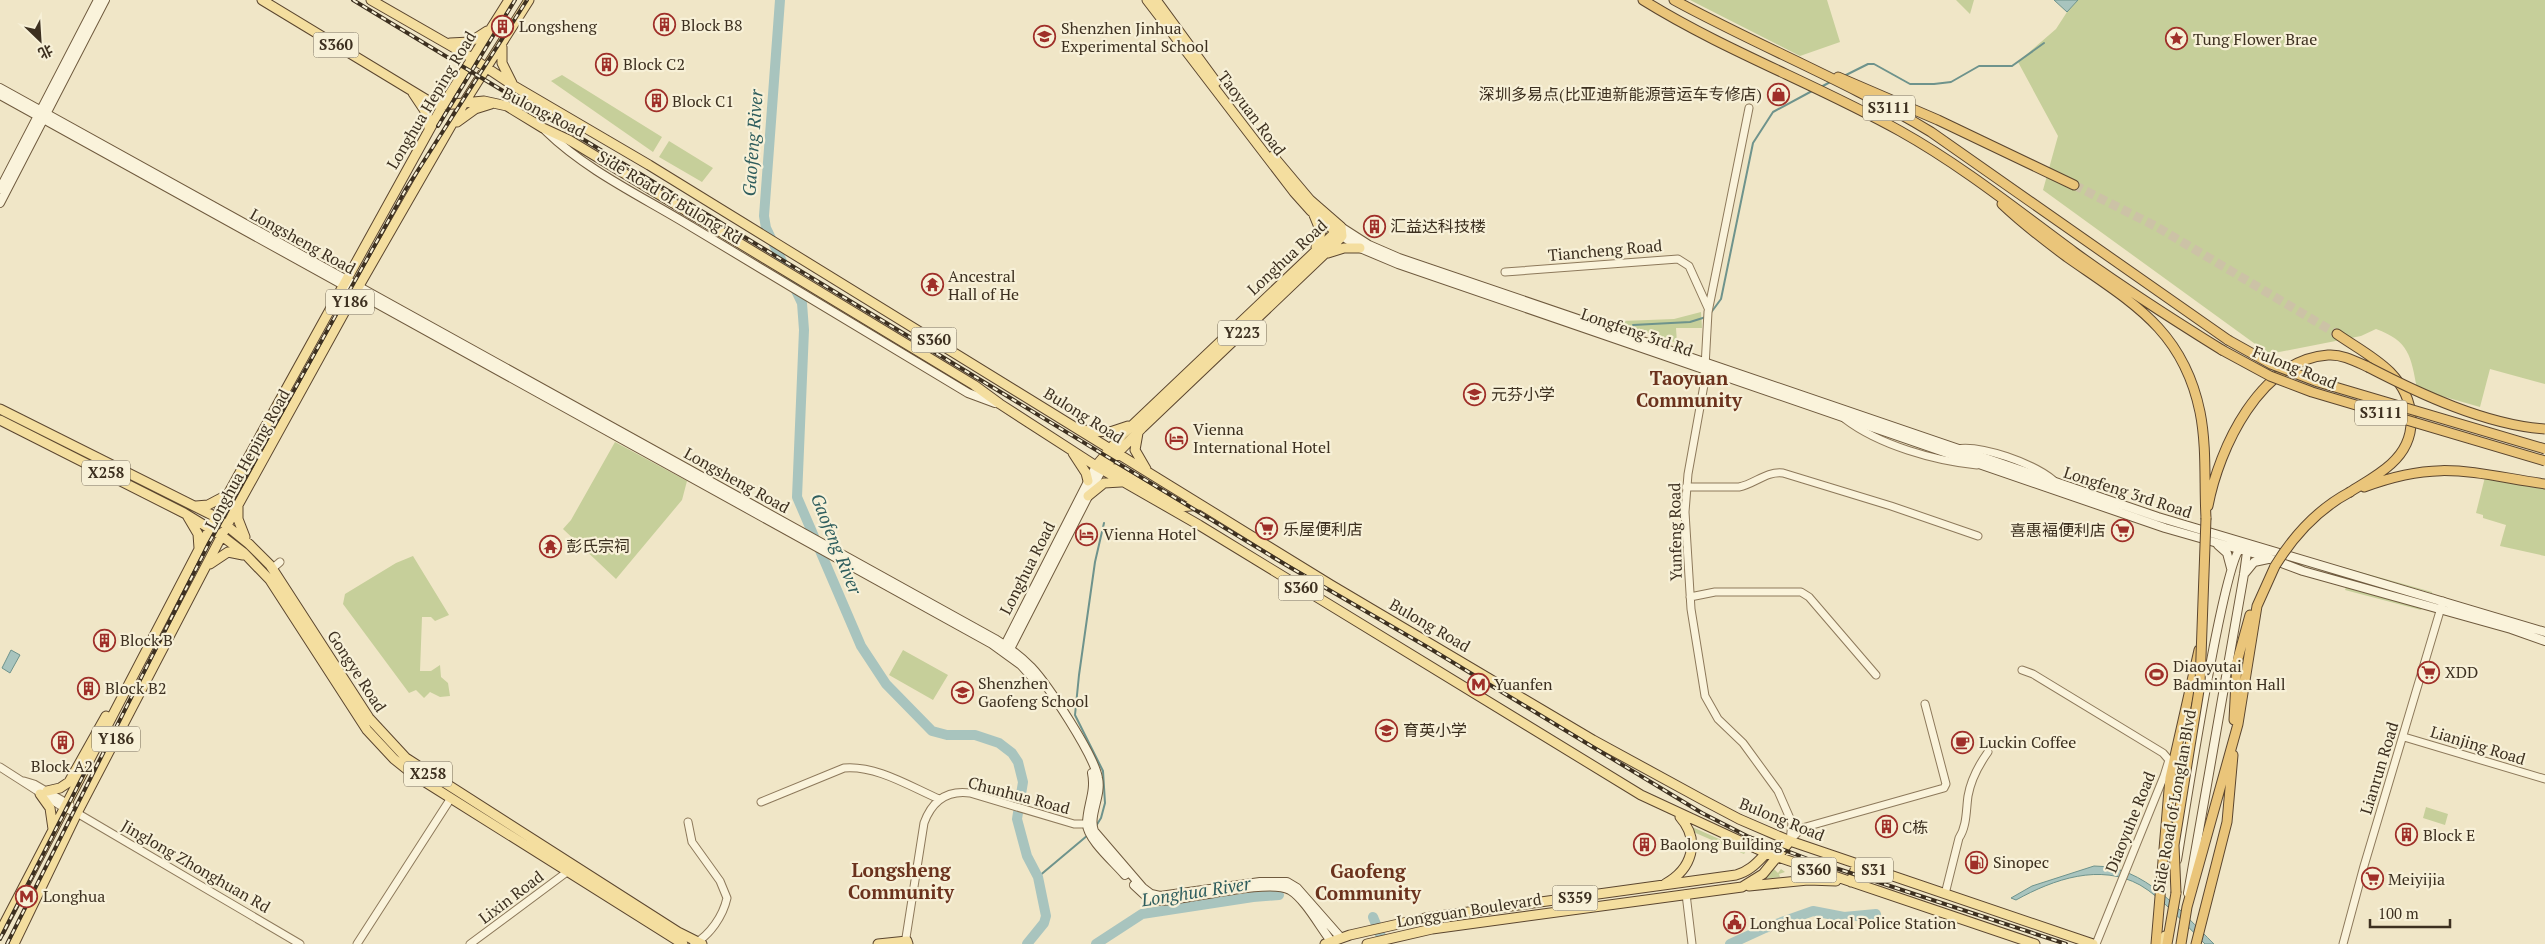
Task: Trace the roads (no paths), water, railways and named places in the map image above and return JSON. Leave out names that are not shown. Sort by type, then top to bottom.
[{"type":"highway","name":"S3111","points":[[1643,0],[1708,36],[1901,131],[1979,182]]},
{"type":"highway","name":"S3111","points":[[1674,0],[1750,40]]},
{"type":"highway","points":[[1750,40],[1907,106],[2074,185]]},
{"type":"highway","name":"Fulong Road","points":[[1750,40],[1908,119],[1956,148],[2228,340],[2271,364],[2310,379],[2545,449]]},
{"type":"highway","points":[[1979,182],[2036,233],[2150,317],[2171,342],[2189,374],[2201,415],[2206,518],[2198,705],[2174,845],[2174,893],[2165,939]]},
{"type":"highway","name":"Fulong Road","points":[[1979,182],[2162,313],[2222,350],[2270,376],[2319,394],[2545,461]]},
{"type":"highway","points":[[2196,944],[2229,808],[2234,697],[2240,649],[2256,598],[2272,562],[2312,519],[2384,470],[2400,454],[2410,433],[2412,412],[2399,384],[2389,371],[2337,334]]},
{"type":"highway","points":[[2206,518],[2220,461],[2234,431],[2256,398],[2281,375],[2313,358],[2328,355],[2342,356],[2433,399],[2517,425],[2545,429]]},
{"type":"highway","points":[[2350,492],[2402,475],[2439,469],[2471,470],[2545,484]]},
{"type":"highway","points":[[2180,941],[2186,907],[2238,724],[2257,606],[2272,562]]},
{"type":"highway","points":[[2156,944],[2170,778],[2192,684],[2202,630]]},
{"type":"main road","points":[[0,203],[98,0]]},
{"type":"main road","points":[[0,189],[43,115],[105,0]]},
{"type":"main road","name":"Bulong Road","points":[[262,0],[432,102],[443,105],[496,102],[568,140],[974,385],[1000,404]]},
{"type":"main road","name":"Bulong Road","points":[[371,0],[446,42],[514,86],[759,233],[1339,590],[1593,740],[1739,819],[1790,841],[2094,944]]},
{"type":"main road","name":"Bulong Road","points":[[382,0],[396,15]]},
{"type":"main road","name":"Longhua Heping Road","points":[[0,932],[210,528],[343,282],[443,105],[509,0]]},
{"type":"main road","name":"Longhua Heping Road","points":[[14,944],[77,812],[239,503],[357,290],[453,126],[464,103],[529,0]]},
{"type":"main road","name":"Taoyuan Road","points":[[1147,0],[1254,142],[1311,211],[1340,232]]},
{"type":"main road","name":"Taoyuan Road","points":[[1156,0],[1291,179],[1340,232]]},
{"type":"main road","points":[[446,42],[470,42],[492,26]]},
{"type":"main road","points":[[503,42],[502,63],[514,86]]},
{"type":"main road","name":"Longsheng Road","points":[[0,88],[43,115],[357,290],[822,543],[1007,649],[1035,679],[1087,760],[1094,787],[1091,829]]},
{"type":"main road","points":[[409,89],[427,114],[429,130]]},
{"type":"main road","name":"Longsheng Road","points":[[0,95],[43,115]]},
{"type":"main road","points":[[453,126],[462,116],[475,109],[496,102]]},
{"type":"main road","name":"Side Road of Bulong Rd","points":[[543,128],[564,148],[588,164],[803,294],[968,393],[1000,404]]},
{"type":"main road","points":[[1311,211],[1320,232],[1319,243],[1312,253]]},
{"type":"main road","name":"Longfeng 3rd Rd","points":[[1340,232],[1360,248],[1398,264],[1778,391],[1843,417],[1983,466]]},
{"type":"main road","name":"Longfeng 3rd Rd","points":[[1340,232],[1399,258],[1706,367]]},
{"type":"main road","name":"Longhua Road","points":[[1138,426],[1312,253],[1340,232]]},
{"type":"main road","name":"Longhua Road","points":[[1007,649],[1088,496],[1101,467],[1112,450],[1323,256],[1340,232]]},
{"type":"main road","points":[[1323,256],[1344,248],[1360,248]]},
{"type":"main road","name":"Longsheng Road","points":[[357,290],[448,346],[1007,649]]},
{"type":"main road","name":"Longfeng 3rd Road","points":[[1778,391],[2058,483],[2241,546],[2443,601],[2545,632]]},
{"type":"main road","name":"S360","points":[[1000,404],[1070,449],[1607,775],[1676,813],[1766,853],[1851,882]]},
{"type":"main road","name":"Gongye Road","points":[[0,410],[216,517],[227,525],[276,565],[369,718],[406,758],[698,943]]},
{"type":"main road","name":"Gongye Road","points":[[0,420],[184,513],[222,536],[251,560],[270,580],[351,707],[374,739],[414,775],[683,944]]},
{"type":"main road","points":[[1077,429],[1110,432],[1138,426],[1135,448],[1147,471]]},
{"type":"main road","points":[[1070,449],[1086,473],[1088,481]]},
{"type":"main road","name":"Longfeng 3rd Road","points":[[1983,466],[2214,542],[2241,546]]},
{"type":"main road","points":[[1101,467],[1115,469],[1179,507],[1187,508],[1201,505]]},
{"type":"main road","name":"Longhua Road","points":[[1007,649],[1088,481],[1101,467]]},
{"type":"main road","points":[[1088,496],[1104,483],[1126,483]]},
{"type":"main road","points":[[192,505],[208,505],[229,493]]},
{"type":"main road","points":[[239,503],[239,522],[250,544]]},
{"type":"main road","points":[[1187,508],[1191,521]]},
{"type":"main road","points":[[184,513],[197,532],[199,549]]},
{"type":"main road","points":[[2214,542],[2227,552],[2231,570]]},
{"type":"main road","name":"Side Road of Longlan Blvd","points":[[2165,939],[2212,661],[2231,570],[2241,546],[2247,552],[2244,574],[2204,792],[2186,907]]},
{"type":"main road","points":[[204,570],[218,557],[228,552],[239,553],[251,560]]},
{"type":"main road","points":[[2247,552],[2272,562],[2511,629],[2545,641]]},
{"type":"main road","points":[[2244,574],[2254,562],[2272,562]]},
{"type":"main road","points":[[53,831],[50,808],[44,792],[60,788],[73,776],[119,694],[138,668]]},
{"type":"main road","points":[[2190,789],[2204,792]]},
{"type":"main road","points":[[1659,887],[1680,873],[1691,853],[1692,839],[1690,830],[1676,813]]},
{"type":"main road","points":[[1091,829],[1148,898],[1166,901],[1261,887],[1283,888],[1293,892],[1301,900],[1335,942]]},
{"type":"main road","name":"Longguan Boulevard","points":[[1335,942],[1388,926],[1438,916],[1659,887],[1741,874],[1753,868],[1766,853],[1779,844],[1790,841]]},
{"type":"main road","name":"Longguan Boulevard","points":[[1378,941],[1511,917],[1742,887],[1758,879],[1778,858],[1790,841]]},
{"type":"main road","points":[[1742,887],[1808,880],[1851,882],[1857,864]]},
{"type":"main road","name":"S31","points":[[1851,882],[2035,944]]},
{"type":"main road","points":[[878,944],[907,943]]},
{"type":"street","name":"Yunfeng Road","points":[[1749,108],[1708,313],[1706,367],[1686,487],[1685,512],[1690,597],[1704,696],[1718,719],[1743,743],[1778,791],[1792,823],[1790,841]]},
{"type":"street","name":"Tiancheng Road","points":[[1505,272],[1678,259],[1690,266],[1708,313]]},
{"type":"street","points":[[1686,487],[1738,487],[1747,485],[1768,474],[1783,473],[1891,506],[1978,536]]},
{"type":"street","points":[[1690,597],[1715,592],[1801,592],[1809,597],[1876,675]]},
{"type":"street","name":"Lianrun Road","points":[[2343,944],[2364,866],[2443,601]]},
{"type":"street","name":"Diaoyuhe Road","points":[[2022,670],[2033,674],[2168,758],[2164,776],[2094,944]]},
{"type":"street","points":[[1790,841],[1800,829],[1945,786],[1925,704]]},
{"type":"street","name":"Lianjing Road","points":[[2404,737],[2545,779]]},
{"type":"street","points":[[1945,894],[1959,838],[1964,830],[1970,786],[1979,765],[1988,752]]},
{"type":"street","name":"Jinglong Zhonghuan Rd","points":[[0,767],[300,944]]},
{"type":"street","points":[[761,802],[844,768],[853,767],[870,770],[940,799],[928,812],[924,823],[907,943]]},
{"type":"street","name":"Chunhua Road","points":[[940,799],[954,792],[961,792],[1012,804],[1091,829]]},
{"type":"street","points":[[358,944],[452,798]]},
{"type":"street","points":[[688,822],[692,842],[720,881],[727,898],[718,919],[698,943]]},
{"type":"street","name":"Lixin Road","points":[[470,944],[568,872]]},
{"type":"street","points":[[1686,894],[1692,944]]},
{"type":"water","points":[[2054,0],[2078,0],[2067,12]]},
{"type":"water","points":[[11,650],[20,655],[10,673],[2,668]]},
{"type":"water","points":[[2094,866],[2112,868],[2145,882],[2175,905],[2214,944],[2205,944],[2174,912],[2148,890],[2125,878],[2109,875],[2077,876],[2061,880],[2016,900],[2011,898],[2032,886]]},
{"type":"waterway","name":"Gaofeng River","points":[[780,0],[764,216],[766,228],[802,303],[804,330],[797,497],[861,646],[886,684],[932,731],[947,735],[975,735],[999,743],[1012,753],[1018,762],[1023,782],[1017,819],[1027,856],[1038,877],[1046,916],[1044,923],[1027,944]]},
{"type":"waterway","points":[[1844,76],[1868,64],[1874,64],[1910,84],[1951,82],[1979,66],[2012,66],[2044,43]]},
{"type":"waterway","points":[[1821,87],[1832,81]]},
{"type":"waterway","points":[[1710,314],[1721,299],[1753,143],[1773,112],[1812,91]]},
{"type":"waterway","points":[[1633,325],[1690,322],[1706,317]]},
{"type":"waterway","points":[[1096,826],[1101,818],[1105,803],[1103,771],[1075,715],[1095,562],[1104,523]]},
{"type":"waterway","points":[[1038,877],[1088,835]]},
{"type":"waterway","name":"Longhua River","points":[[1096,944],[1142,914],[1253,897],[1279,895]]},
{"type":"waterway","name":"Longhua River","points":[[1730,944],[1765,928],[1813,911],[1844,917],[1876,914]]},
{"type":"waterway","name":"Longhua River","points":[[1373,917],[1384,944]]},
{"type":"tunnel","points":[[2074,185],[2157,227],[2337,334]]},
{"type":"railway","points":[[353,0],[1286,565],[1429,648],[1702,813],[1747,836],[1808,859],[2066,944]]},
{"type":"railway","points":[[438,126],[515,0]]},
{"type":"railway","points":[[7,944],[209,543],[406,189],[527,0]]},
{"type":"railway","points":[[0,939],[88,766]]},
{"type":"place","name":"Block B8","points":[[665,25]]},
{"type":"place","name":"Longsheng","points":[[503,26]]},
{"type":"place","name":"Shenzhen Jinhua Experimental School","points":[[1045,37]]},
{"type":"place","name":"Tung Flower Brae","points":[[2177,39]]},
{"type":"place","name":"Block C2","points":[[607,64]]},
{"type":"place","name":"深圳多易点(比亚迪新能源营运车专修店)","points":[[1778,94]]},
{"type":"place","name":"Block C1","points":[[656,101]]},
{"type":"place","name":"汇益达科技楼","points":[[1374,226]]},
{"type":"place","name":"Ancestral Hall of He","points":[[932,285]]},
{"type":"place","name":"元芬小学","points":[[1475,394]]},
{"type":"place","name":"Vienna International Hotel","points":[[1177,438]]},
{"type":"place","name":"乐屋便利店","points":[[1267,529]]},
{"type":"place","name":"喜惠褔便利店","points":[[2122,530]]},
{"type":"place","name":"Vienna Hotel","points":[[1087,534]]},
{"type":"place","name":"彭氏宗祠","points":[[550,546]]},
{"type":"place","name":"Block B","points":[[104,640]]},
{"type":"place","name":"XDD","points":[[2429,672]]},
{"type":"place","name":"Diaoyutai Badminton Hall","points":[[2157,675]]},
{"type":"place","name":"Yuanfen","points":[[1478,684]]},
{"type":"place","name":"Block B2","points":[[89,688]]},
{"type":"place","name":"Shenzhen Gaofeng School","points":[[962,692]]},
{"type":"place","name":"育英小学","points":[[1387,730]]},
{"type":"place","name":"Block A2","points":[[62,742]]},
{"type":"place","name":"Luckin Coffee","points":[[1963,742]]},
{"type":"place","name":"C栋","points":[[1886,827]]},
{"type":"place","name":"Block E","points":[[2407,835]]},
{"type":"place","name":"Baolong Building","points":[[1644,844]]},
{"type":"place","name":"Sinopec","points":[[1977,862]]},
{"type":"place","name":"Meiyijia","points":[[2372,879]]},
{"type":"place","name":"Longhua","points":[[27,896]]},
{"type":"place","name":"Longhua Local Police Station","points":[[1734,923]]},
{"type":"district","name":"Taoyuan Community","points":[[1689,389]]},
{"type":"district","name":"Longsheng Community","points":[[901,881]]},
{"type":"district","name":"Gaofeng Community","points":[[1368,882]]}]
